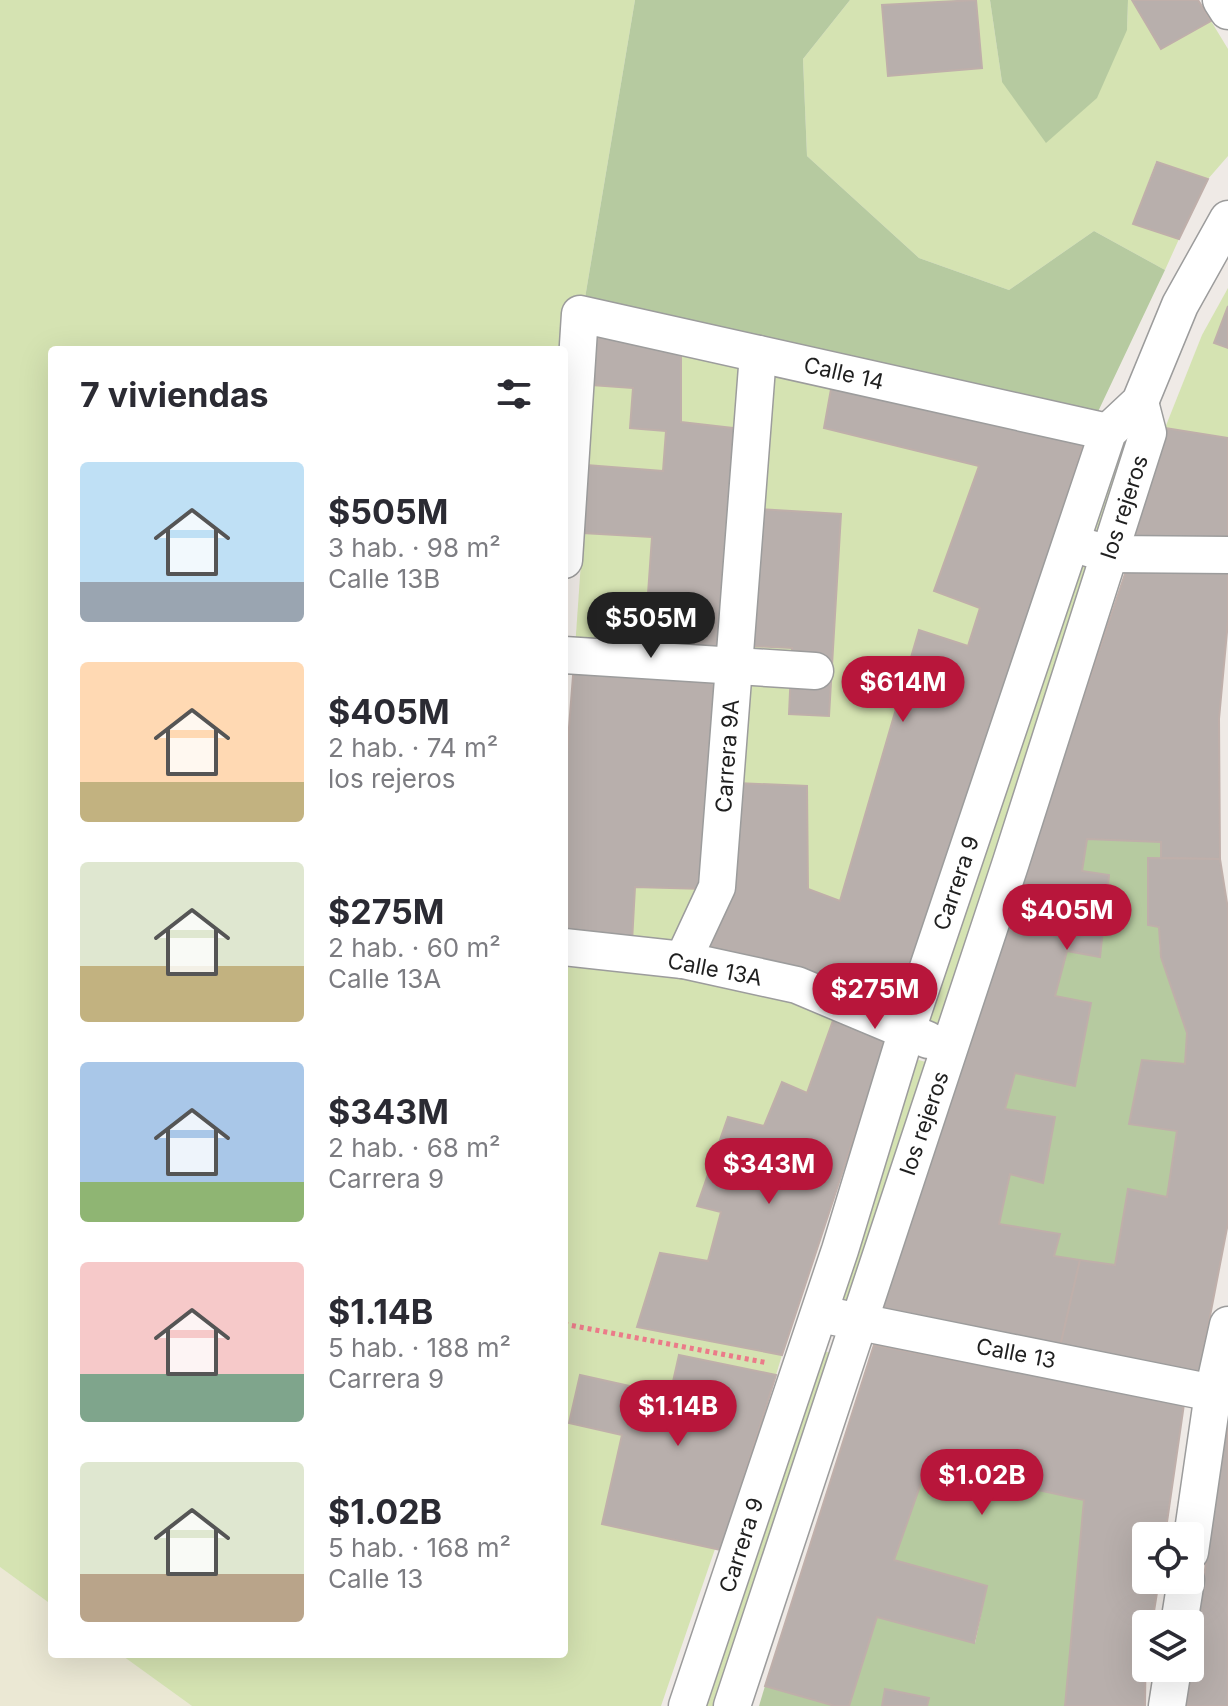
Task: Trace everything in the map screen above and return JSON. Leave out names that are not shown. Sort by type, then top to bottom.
[{"type":"street","points":[[1221,0],[1228,11]]},
{"type":"street","name":"Carrera 9","points":[[687,1706],[818,1314],[907,1030],[1108,432],[1140,402],[1180,305],[1228,219]]},
{"type":"street","name":"Calle 14","points":[[568,498],[580,314],[1108,432]]},
{"type":"street","name":"Carrera 9A","points":[[683,960],[717,887],[758,354]]},
{"type":"street","name":"los rejeros","points":[[732,1706],[1148,433],[1140,402]]},
{"type":"street","points":[[1071,543],[1109,554],[1228,555]]},
{"type":"street","points":[[568,655],[815,671]]},
{"type":"street","name":"Calle 13A","points":[[568,947],[683,960],[797,985],[948,1050]]},
{"type":"street","name":"Calle 13","points":[[818,1314],[1213,1393]]},
{"type":"street","points":[[1194,1522],[1213,1393],[1228,1325]]},
{"type":"street","points":[[1167,1706],[1171,1682]]},
{"type":"path","points":[[568,1325],[800,1369]]},
{"type":"shaded area","points":[[0,1567],[48,1602],[48,1658],[126,1658],[192,1706],[0,1706]]},
{"type":"green space","points":[[0,0],[635,0],[584,304],[565,346],[48,346],[48,1602],[0,1567]]},
{"type":"green space","points":[[635,0],[850,0],[803,59],[807,156],[919,258],[1009,290],[1094,231],[1165,270],[1095,418],[584,304]]},
{"type":"green space","points":[[850,0],[990,0],[1002,82],[1127,30],[1128,0],[1132,0],[1161,49],[1211,21],[1228,49],[1228,156],[1208,179],[1156,162],[1133,224],[1179,239],[1165,270],[1094,231],[1009,290],[919,258],[807,156],[803,59]]},
{"type":"green space","points":[[990,0],[1128,0],[1127,30],[1097,98],[1046,143],[1002,82]]},
{"type":"green space","points":[[1228,288],[1228,438],[1165,428],[1202,335]]},
{"type":"green space","points":[[681,349],[741,362],[741,429],[681,422]]},
{"type":"green space","points":[[767,370],[833,378],[979,466],[934,591],[980,608],[968,646],[919,631],[840,901],[808,889],[806,786],[737,783],[751,646],[792,648],[789,714],[829,716],[841,515],[759,509]]},
{"type":"green space","points":[[592,385],[633,388],[666,431],[663,471],[587,465]]},
{"type":"green space","points":[[1118,433],[1135,437],[1103,538],[1083,533]]},
{"type":"green space","points":[[583,533],[652,537],[643,665],[574,663]]},
{"type":"green space","points":[[1079,555],[1095,562],[943,1031],[923,1024]]},
{"type":"green space","points":[[1087,839],[1161,842],[1161,858],[1148,858],[1148,925],[1159,927],[1160,953],[1187,1033],[1185,1064],[1142,1060],[1129,1124],[1177,1131],[1167,1197],[1128,1190],[1115,1265],[1054,1256],[1059,1234],[999,1224],[1010,1174],[1043,1182],[1055,1118],[1005,1109],[1015,1073],[1075,1085],[1091,1003],[1055,996],[1067,951]]},
{"type":"green space","points":[[635,887],[704,889],[680,943],[632,942]]},
{"type":"green space","points":[[568,967],[625,970],[775,992],[835,1015],[807,1093],[764,1126],[728,1117],[721,1212],[708,1261],[660,1254],[638,1326],[782,1355],[776,1375],[680,1355],[670,1395],[580,1376],[569,1423],[622,1435],[602,1524],[715,1549],[661,1706],[192,1706],[126,1658],[568,1658]]},
{"type":"green space","points":[[912,1058],[929,1063],[851,1306],[835,1302]]},
{"type":"green space","points":[[816,1349],[834,1354],[717,1706],[700,1706]]},
{"type":"green space","points":[[927,1466],[1084,1500],[1065,1706],[849,1706],[877,1617],[975,1643],[987,1586],[894,1560]]},
{"type":"green space","points":[[765,1686],[835,1706],[759,1706]]},
{"type":"building","points":[[976,0],[982,68],[888,76],[882,5]]},
{"type":"building","points":[[1132,0],[1198,0],[1211,21],[1161,49]]},
{"type":"building","points":[[1157,162],[1208,179],[1179,239],[1133,224]]},
{"type":"building","points":[[1228,306],[1228,348],[1214,343]]},
{"type":"building","points":[[594,331],[681,349],[681,422],[741,429],[704,889],[635,887],[632,942],[568,936],[568,740],[574,663],[643,665],[652,537],[583,533],[587,465],[663,471],[666,431],[630,428],[633,388],[592,385]]},
{"type":"building","points":[[833,378],[1085,440],[900,1013],[703,953],[737,783],[807,786],[808,889],[840,901],[919,630],[968,646],[980,608],[934,591],[979,466],[824,428]]},
{"type":"building","points":[[1165,428],[1228,438],[1228,542],[1126,541]]},
{"type":"building","points":[[759,509],[841,514],[829,716],[789,714],[792,648],[751,646]]},
{"type":"building","points":[[1129,562],[1228,567],[1228,621],[1219,719],[1220,859],[1161,858],[1161,842],[1087,839],[1082,871],[1109,875],[1100,957],[1067,951],[1055,996],[1091,1003],[1075,1086],[1015,1073],[1005,1109],[1055,1117],[1043,1183],[1010,1174],[999,1224],[1060,1234],[1054,1256],[1080,1260],[1060,1347],[877,1311]]},
{"type":"building","points":[[1148,858],[1220,859],[1228,909],[1228,1223],[1199,1373],[1060,1347],[1080,1260],[1115,1265],[1128,1189],[1167,1197],[1177,1131],[1129,1124],[1142,1060],[1185,1064],[1187,1033],[1161,957],[1159,927],[1148,925]]},
{"type":"building","points":[[835,1015],[887,1037],[782,1355],[637,1327],[660,1253],[708,1261],[721,1212],[697,1206],[728,1117],[764,1126],[782,1082],[807,1093]]},
{"type":"building","points":[[874,1345],[1184,1404],[1167,1522],[1132,1522],[1132,1594],[1157,1594],[1154,1610],[1132,1610],[1132,1682],[1145,1682],[1145,1706],[1065,1706],[1084,1500],[927,1466],[894,1560],[987,1586],[974,1643],[877,1617],[849,1706],[835,1706],[765,1686]]},
{"type":"building","points":[[679,1355],[776,1375],[721,1550],[602,1524],[622,1435],[569,1423],[580,1375],[670,1395]]},
{"type":"building","points":[[1228,1405],[1228,1706],[1186,1706],[1189,1682],[1204,1682],[1204,1610],[1199,1610]]},
{"type":"building","points":[[885,1689],[929,1698],[927,1706],[882,1706]]}]
